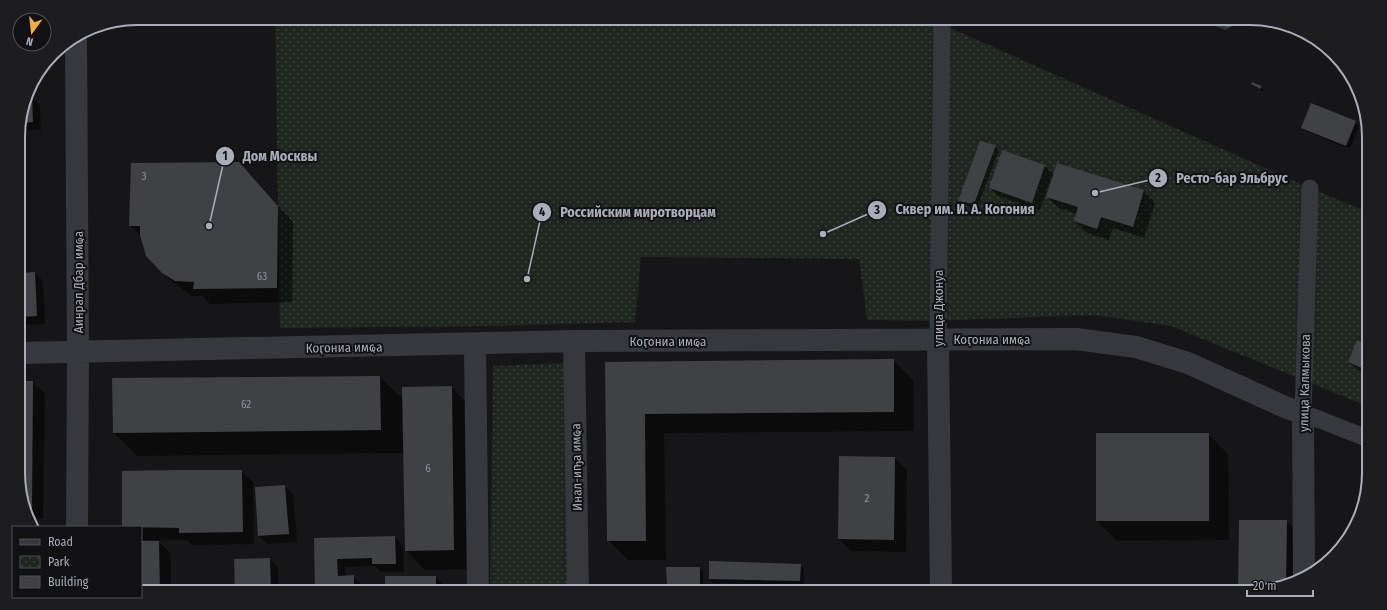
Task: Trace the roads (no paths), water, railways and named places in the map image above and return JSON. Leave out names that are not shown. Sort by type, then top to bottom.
[{"type":"street","name":"улица Джонуа","points":[[941,585],[938,340],[942,25]]},
{"type":"street","name":"Аинрал Дбар имҩа","points":[[76,43],[78,354],[77,526]]},
{"type":"street","name":"улица Калмыкова","points":[[1304,571],[1303,412],[1310,188]]},
{"type":"street","name":"Коӷониа имҩа","points":[[25,354],[574,342],[1076,339],[1136,347],[1188,363],[1287,408],[1303,412]]},
{"type":"street","name":"Инал-иҧа имҩа","points":[[574,342],[578,585]]},
{"type":"street","points":[[475,344],[478,585]]},
{"type":"street","points":[[1303,412],[1362,435]]},
{"type":"water","points":[[1213,25],[1234,25],[1225,30]]},
{"type":"place","name":"Ресто-бар Эльбрус","points":[[1095,193]]},
{"type":"place","name":"Дом Москвы","points":[[209,226]]},
{"type":"place","name":"Сквер им. И. А. Когония","points":[[823,234]]},
{"type":"place","name":"Российским миротворцам","points":[[527,279]]}]
